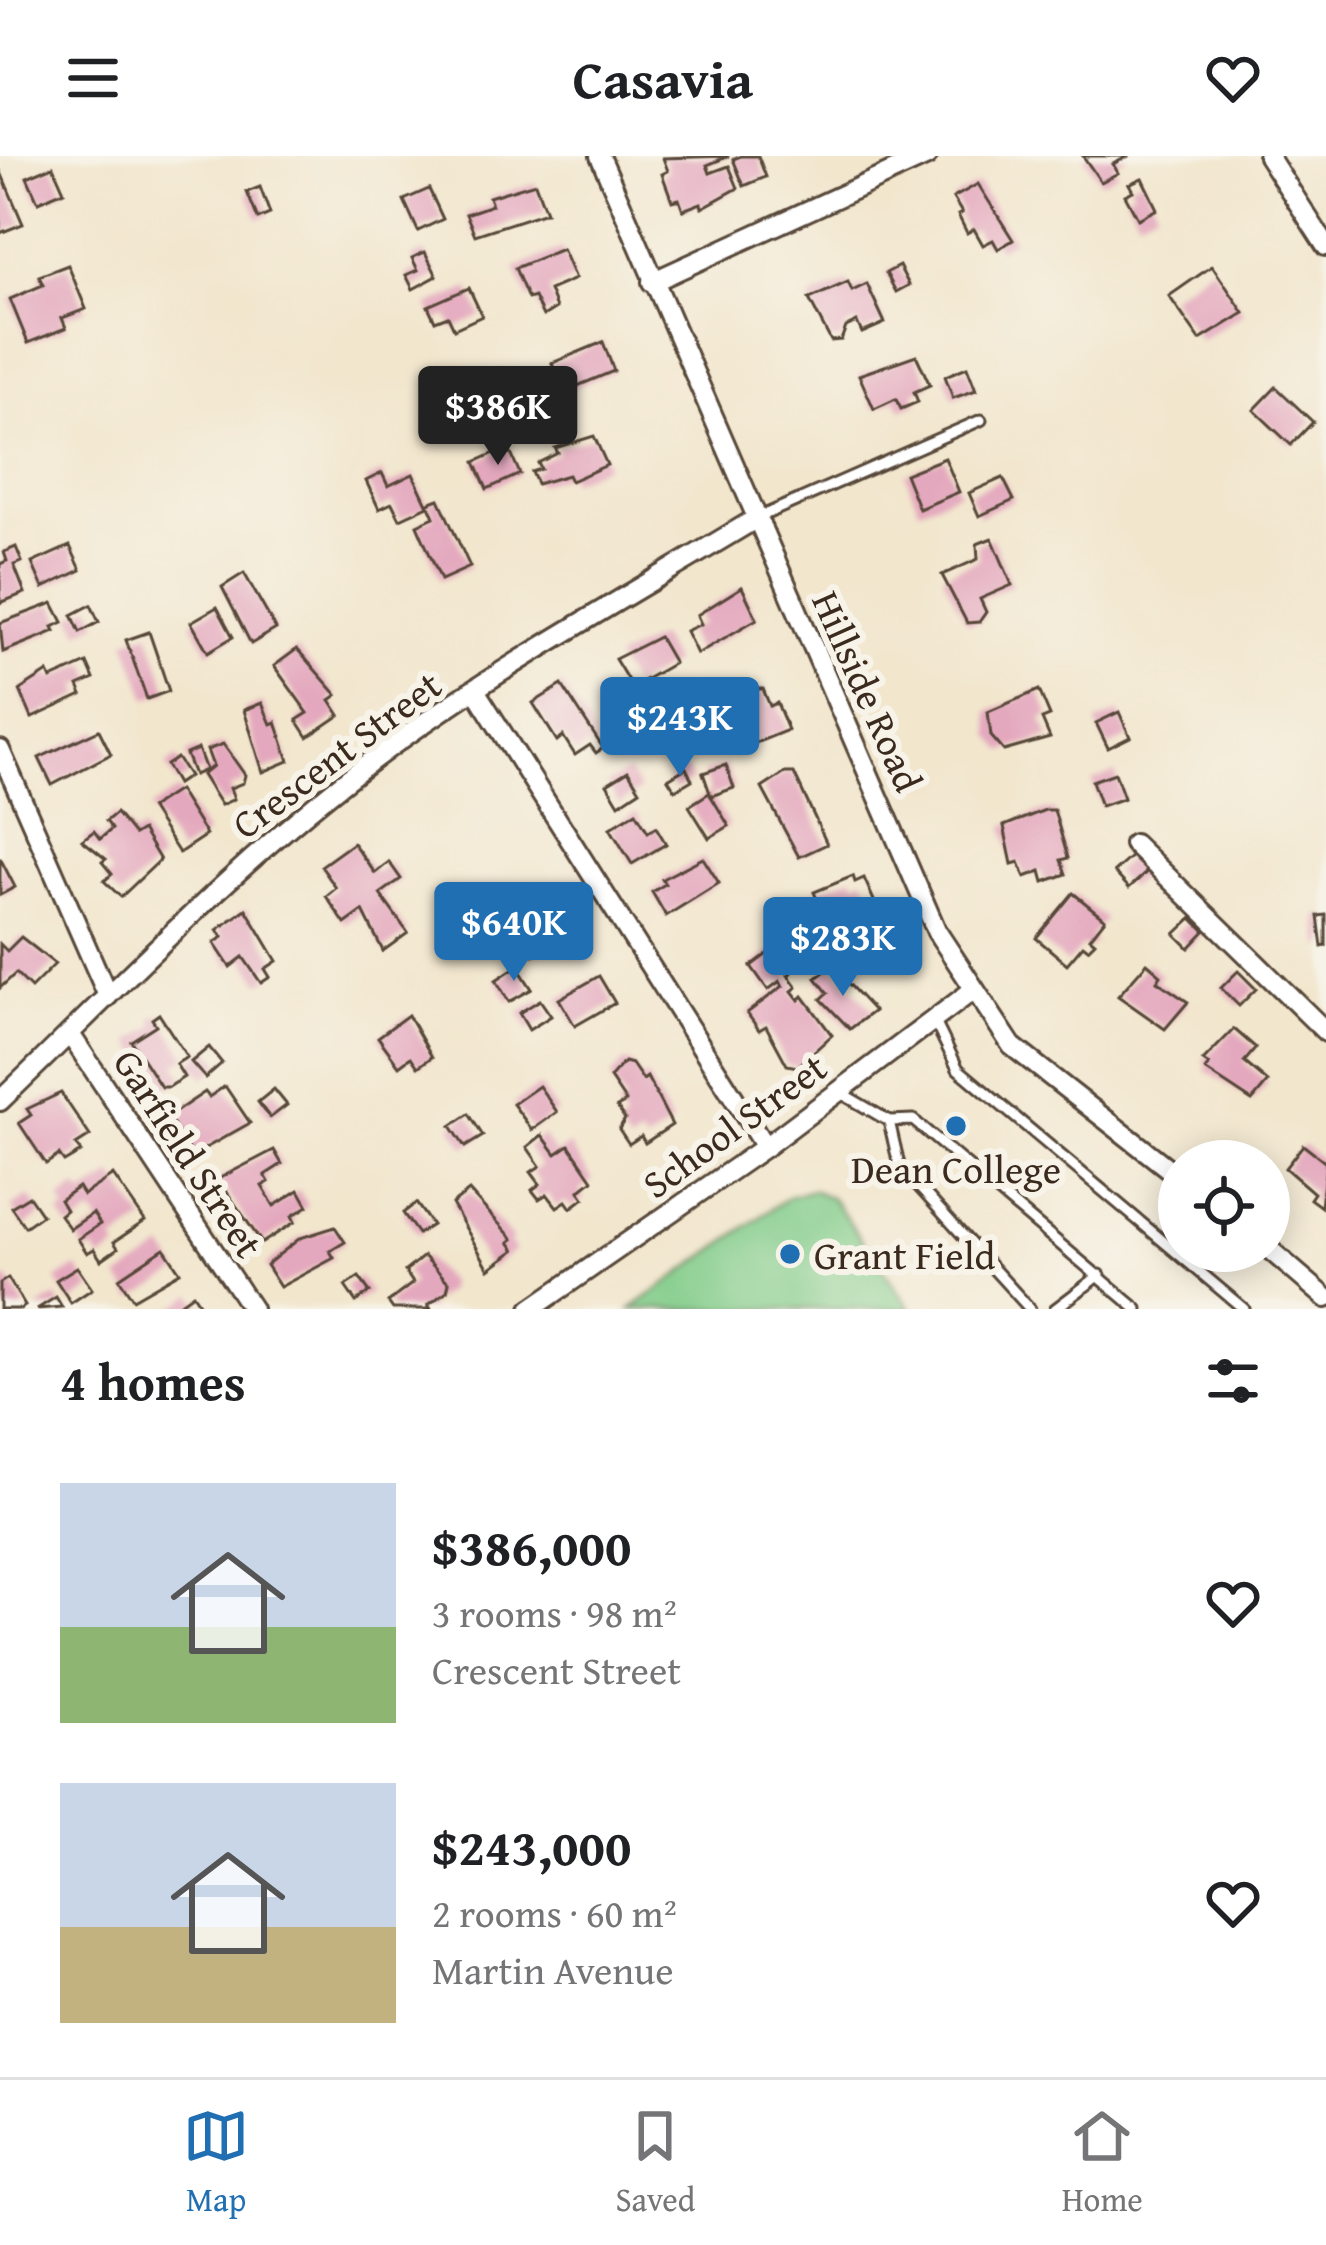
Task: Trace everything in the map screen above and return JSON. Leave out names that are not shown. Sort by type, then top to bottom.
[{"type":"street","name":"Hillside Road","points":[[600,156],[938,932],[972,991],[1012,1046],[1158,1161]]},
{"type":"street","points":[[652,282],[927,156]]},
{"type":"street","points":[[1268,156],[1326,246]]},
{"type":"street","name":"Crescent Street","points":[[0,1101],[271,841],[475,690],[757,518]]},
{"type":"street","points":[[475,690],[765,1147]]},
{"type":"street","points":[[0,750],[108,996]]},
{"type":"street","points":[[1134,844],[1326,1032]]},
{"type":"street","name":"School Street","points":[[531,1309],[765,1147],[972,991]]},
{"type":"street","name":"Garfield Street","points":[[70,1034],[252,1309]]},
{"type":"street","points":[[1290,1266],[1324,1293]]},
{"type":"lane","points":[[757,518],[980,420]]},
{"type":"lane","points":[[934,1020],[958,1069],[1244,1309]]},
{"type":"lane","points":[[838,1091],[889,1120],[913,1120],[1138,1309]]},
{"type":"lane","points":[[889,1120],[899,1165],[1030,1309]]},
{"type":"lane","points":[[1055,1309],[1100,1275]]},
{"type":"green space","name":"Grant Field","points":[[812,1190],[832,1198],[911,1309],[631,1309],[788,1197]]},
{"type":"building","points":[[729,156],[707,165],[710,173],[729,166],[738,188],[702,208],[701,203],[683,210],[679,199],[672,201],[662,174],[668,171],[663,158]]},
{"type":"building","points":[[758,156],[766,177],[744,186],[733,159]]},
{"type":"building","points":[[1083,156],[1129,156],[1113,164],[1118,173],[1101,182]]},
{"type":"building","points":[[53,166],[64,191],[38,202],[27,177]]},
{"type":"building","points":[[0,170],[23,224],[0,233]]},
{"type":"building","points":[[1142,178],[1157,209],[1138,219],[1125,195],[1133,191],[1129,184]]},
{"type":"building","points":[[535,183],[546,212],[475,235],[466,214],[492,205],[489,197]]},
{"type":"building","points":[[978,184],[1013,240],[998,249],[993,240],[983,245],[974,229],[967,233],[958,215],[962,213],[953,198]]},
{"type":"building","points":[[260,187],[270,214],[258,219],[247,192]]},
{"type":"building","points":[[429,189],[443,219],[418,231],[404,200]]},
{"type":"building","points":[[562,249],[575,279],[549,290],[556,308],[543,316],[534,297],[528,299],[515,268]]},
{"type":"building","points":[[425,252],[437,276],[413,289],[406,275],[418,270],[412,258]]},
{"type":"building","points":[[68,265],[86,309],[62,318],[66,328],[28,343],[10,299],[43,285],[39,276]]},
{"type":"building","points":[[899,266],[909,285],[896,292],[886,273]]},
{"type":"building","points":[[1212,266],[1244,313],[1200,340],[1169,296]]},
{"type":"building","points":[[848,282],[852,291],[867,284],[885,323],[862,333],[857,322],[846,327],[841,340],[831,341],[809,299]]},
{"type":"building","points":[[469,288],[482,316],[454,329],[448,316],[435,321],[428,306]]},
{"type":"building","points":[[603,342],[614,371],[563,392],[552,363]]},
{"type":"building","points":[[916,355],[930,385],[914,392],[918,402],[901,409],[896,399],[874,409],[859,375]]},
{"type":"building","points":[[967,367],[976,390],[953,398],[945,376]]},
{"type":"building","points":[[1276,387],[1313,422],[1291,445],[1254,410]]},
{"type":"building","points":[[482,389],[492,416],[462,427],[452,401]]},
{"type":"building","points":[[594,436],[607,465],[571,481],[568,475],[537,484],[532,472],[541,469],[538,463],[558,453],[555,448]]},
{"type":"building","points":[[508,447],[520,474],[487,489],[475,462]]},
{"type":"building","points":[[945,458],[959,492],[919,509],[905,474]]},
{"type":"building","points":[[382,473],[388,486],[413,474],[428,506],[400,519],[392,503],[379,509],[366,481]]},
{"type":"building","points":[[1003,478],[1014,500],[979,516],[969,493]]},
{"type":"building","points":[[439,499],[470,567],[441,580],[417,525],[434,517],[428,503]]},
{"type":"building","points":[[992,538],[1012,585],[980,599],[986,612],[979,622],[967,623],[942,575],[978,559],[977,544]]},
{"type":"building","points":[[70,546],[81,570],[43,588],[32,563]]},
{"type":"building","points":[[16,547],[22,562],[14,565],[25,593],[0,603],[0,564],[7,561],[4,552]]},
{"type":"building","points":[[244,573],[276,629],[251,644],[222,587]]},
{"type":"building","points":[[742,587],[757,619],[697,654],[686,631],[701,624],[697,615]]},
{"type":"building","points":[[53,603],[63,622],[53,627],[55,631],[3,652],[0,623]]},
{"type":"building","points":[[91,605],[99,622],[80,632],[72,615]]},
{"type":"building","points":[[217,607],[233,637],[208,652],[191,622]]},
{"type":"building","points":[[149,632],[169,691],[147,699],[126,640]]},
{"type":"building","points":[[659,637],[674,663],[632,687],[615,659]]},
{"type":"building","points":[[297,649],[337,695],[330,700],[340,715],[308,737],[297,720],[308,713],[274,666]]},
{"type":"building","points":[[87,663],[94,679],[78,686],[82,695],[32,718],[20,690],[48,672],[51,679]]},
{"type":"building","points":[[562,685],[603,748],[596,753],[590,745],[575,755],[563,736],[557,741],[533,703]]},
{"type":"building","points":[[763,689],[770,706],[777,703],[788,730],[753,744],[733,697]]},
{"type":"building","points":[[1039,690],[1050,716],[1042,719],[1050,738],[1004,751],[991,736],[988,712]]},
{"type":"building","points":[[262,703],[271,724],[276,722],[289,761],[263,772],[244,710]]},
{"type":"building","points":[[1119,712],[1130,737],[1108,748],[1096,723]]},
{"type":"building","points":[[99,730],[111,754],[52,785],[39,758]]},
{"type":"building","points":[[223,744],[245,775],[243,783],[230,788],[234,799],[221,805],[202,775],[213,766],[207,750]]},
{"type":"building","points":[[198,749],[206,770],[194,775],[186,754]]},
{"type":"building","points":[[177,758],[189,776],[177,784],[166,765]]},
{"type":"building","points":[[726,765],[734,788],[711,796],[703,773]]},
{"type":"building","points":[[686,768],[692,780],[675,790],[668,779]]},
{"type":"building","points":[[628,771],[640,790],[619,804],[607,784]]},
{"type":"building","points":[[785,773],[794,773],[827,844],[799,857],[762,788]]},
{"type":"building","points":[[1115,773],[1124,798],[1101,806],[1092,781]]},
{"type":"building","points":[[178,790],[206,835],[179,853],[150,808]]},
{"type":"building","points":[[709,793],[729,826],[709,838],[689,806]]},
{"type":"building","points":[[1054,810],[1068,858],[1061,860],[1066,874],[1044,882],[1041,871],[1025,877],[1019,862],[1012,864],[1004,826]]},
{"type":"building","points":[[636,812],[648,832],[656,827],[666,844],[632,864],[610,828]]},
{"type":"building","points":[[116,813],[134,835],[142,830],[160,860],[121,897],[104,881],[112,874],[102,862],[106,859],[82,840],[94,831],[100,839],[112,829],[106,821]]},
{"type":"building","points":[[353,843],[375,873],[389,862],[401,879],[380,894],[408,933],[383,951],[363,911],[345,924],[326,896],[336,888],[321,866]]},
{"type":"building","points":[[1133,855],[1148,871],[1129,888],[1114,872]]},
{"type":"building","points":[[0,858],[15,887],[0,895]]},
{"type":"building","points":[[703,858],[719,883],[666,916],[652,892],[665,884],[662,879]]},
{"type":"building","points":[[853,876],[855,882],[864,878],[875,903],[827,923],[814,892]]},
{"type":"building","points":[[532,885],[542,902],[550,898],[556,907],[550,920],[564,944],[533,955],[492,898],[512,886],[518,894]]},
{"type":"building","points":[[1073,893],[1105,919],[1090,938],[1095,942],[1088,949],[1083,945],[1067,964],[1036,938]]},
{"type":"building","points":[[246,909],[277,961],[265,969],[270,977],[261,983],[243,957],[230,967],[214,943],[223,937],[217,930]]},
{"type":"building","points":[[881,909],[895,933],[888,936],[894,947],[877,957],[872,948],[846,963],[830,934]]},
{"type":"building","points":[[1326,915],[1326,946],[1322,947],[1318,916]]},
{"type":"building","points":[[1192,918],[1205,931],[1189,948],[1175,934]]},
{"type":"building","points":[[791,936],[809,960],[788,975],[797,987],[792,991],[799,1000],[803,996],[832,1035],[797,1067],[787,1065],[766,1026],[759,1030],[747,1013],[783,986],[780,981],[768,990],[751,966]]},
{"type":"building","points":[[21,937],[55,964],[31,988],[16,973],[0,988],[0,944],[7,951]]},
{"type":"building","points":[[1147,963],[1161,975],[1157,981],[1188,1002],[1165,1029],[1118,996]]},
{"type":"building","points":[[517,966],[532,989],[509,1002],[496,980]]},
{"type":"building","points":[[832,966],[874,1011],[850,1029],[821,999],[828,993],[816,978]]},
{"type":"building","points":[[1238,971],[1256,989],[1239,1006],[1221,988]]},
{"type":"building","points":[[599,976],[615,1003],[575,1026],[559,999]]},
{"type":"building","points":[[540,1000],[551,1016],[529,1030],[519,1013]]},
{"type":"building","points":[[159,1014],[187,1057],[176,1064],[184,1077],[169,1087],[161,1087],[131,1041],[156,1025],[152,1019]]},
{"type":"building","points":[[408,1015],[432,1057],[418,1067],[411,1057],[399,1066],[378,1037]]},
{"type":"building","points":[[1234,1029],[1256,1048],[1244,1062],[1268,1082],[1252,1101],[1205,1070],[1209,1065],[1203,1061]]},
{"type":"building","points":[[209,1047],[222,1063],[205,1078],[191,1062]]},
{"type":"building","points":[[624,1062],[632,1064],[643,1080],[647,1077],[672,1125],[645,1143],[641,1136],[629,1144],[619,1129],[625,1119],[617,1107],[626,1102],[610,1078]]},
{"type":"building","points":[[225,1086],[250,1123],[193,1155],[168,1117],[205,1092],[209,1097]]},
{"type":"building","points":[[539,1086],[557,1112],[532,1130],[513,1104]]},
{"type":"building","points":[[274,1089],[287,1105],[270,1118],[258,1102]]},
{"type":"building","points":[[61,1093],[90,1136],[76,1145],[81,1152],[64,1162],[59,1155],[46,1164],[19,1123],[31,1115],[27,1109]]},
{"type":"building","points":[[469,1114],[483,1136],[465,1147],[451,1126]]},
{"type":"building","points":[[542,1135],[556,1154],[569,1145],[593,1180],[579,1191],[584,1198],[571,1208],[566,1201],[557,1207],[547,1194],[539,1199],[532,1190],[540,1184],[531,1172],[540,1166],[527,1147]]},
{"type":"building","points":[[1303,1145],[1326,1163],[1321,1207],[1310,1199],[1314,1193],[1290,1172],[1290,1162]]},
{"type":"building","points":[[274,1150],[282,1164],[265,1175],[269,1182],[262,1186],[274,1206],[299,1190],[308,1206],[292,1216],[295,1222],[262,1243],[218,1179]]},
{"type":"building","points":[[113,1175],[145,1221],[114,1242],[118,1248],[101,1260],[94,1249],[87,1253],[78,1239],[100,1224],[93,1213],[70,1229],[60,1215],[66,1210],[60,1200],[78,1187],[83,1195]]},
{"type":"building","points":[[469,1191],[513,1239],[509,1242],[515,1250],[489,1269],[452,1204]]},
{"type":"building","points":[[29,1196],[42,1215],[25,1227],[11,1207]]},
{"type":"building","points":[[416,1203],[432,1225],[418,1234],[403,1213]]},
{"type":"building","points":[[335,1227],[345,1242],[330,1251],[334,1258],[280,1287],[266,1265],[300,1238]]},
{"type":"building","points":[[164,1248],[180,1272],[133,1299],[119,1278]]},
{"type":"building","points":[[424,1256],[449,1283],[447,1291],[428,1305],[431,1309],[393,1309],[388,1302],[413,1283],[405,1271]]},
{"type":"building","points":[[77,1267],[92,1289],[71,1303],[56,1280]]},
{"type":"building","points":[[359,1277],[370,1292],[356,1302],[345,1286]]},
{"type":"building","points":[[8,1278],[25,1306],[20,1309],[0,1309],[0,1283]]},
{"type":"building","points":[[193,1294],[203,1309],[172,1309]]},
{"type":"building","points":[[56,1297],[62,1307],[37,1309]]},
{"type":"place","name":"Dean College","points":[[956,1126]]},
{"type":"place","name":"Grant Field","points":[[790,1254]]}]
